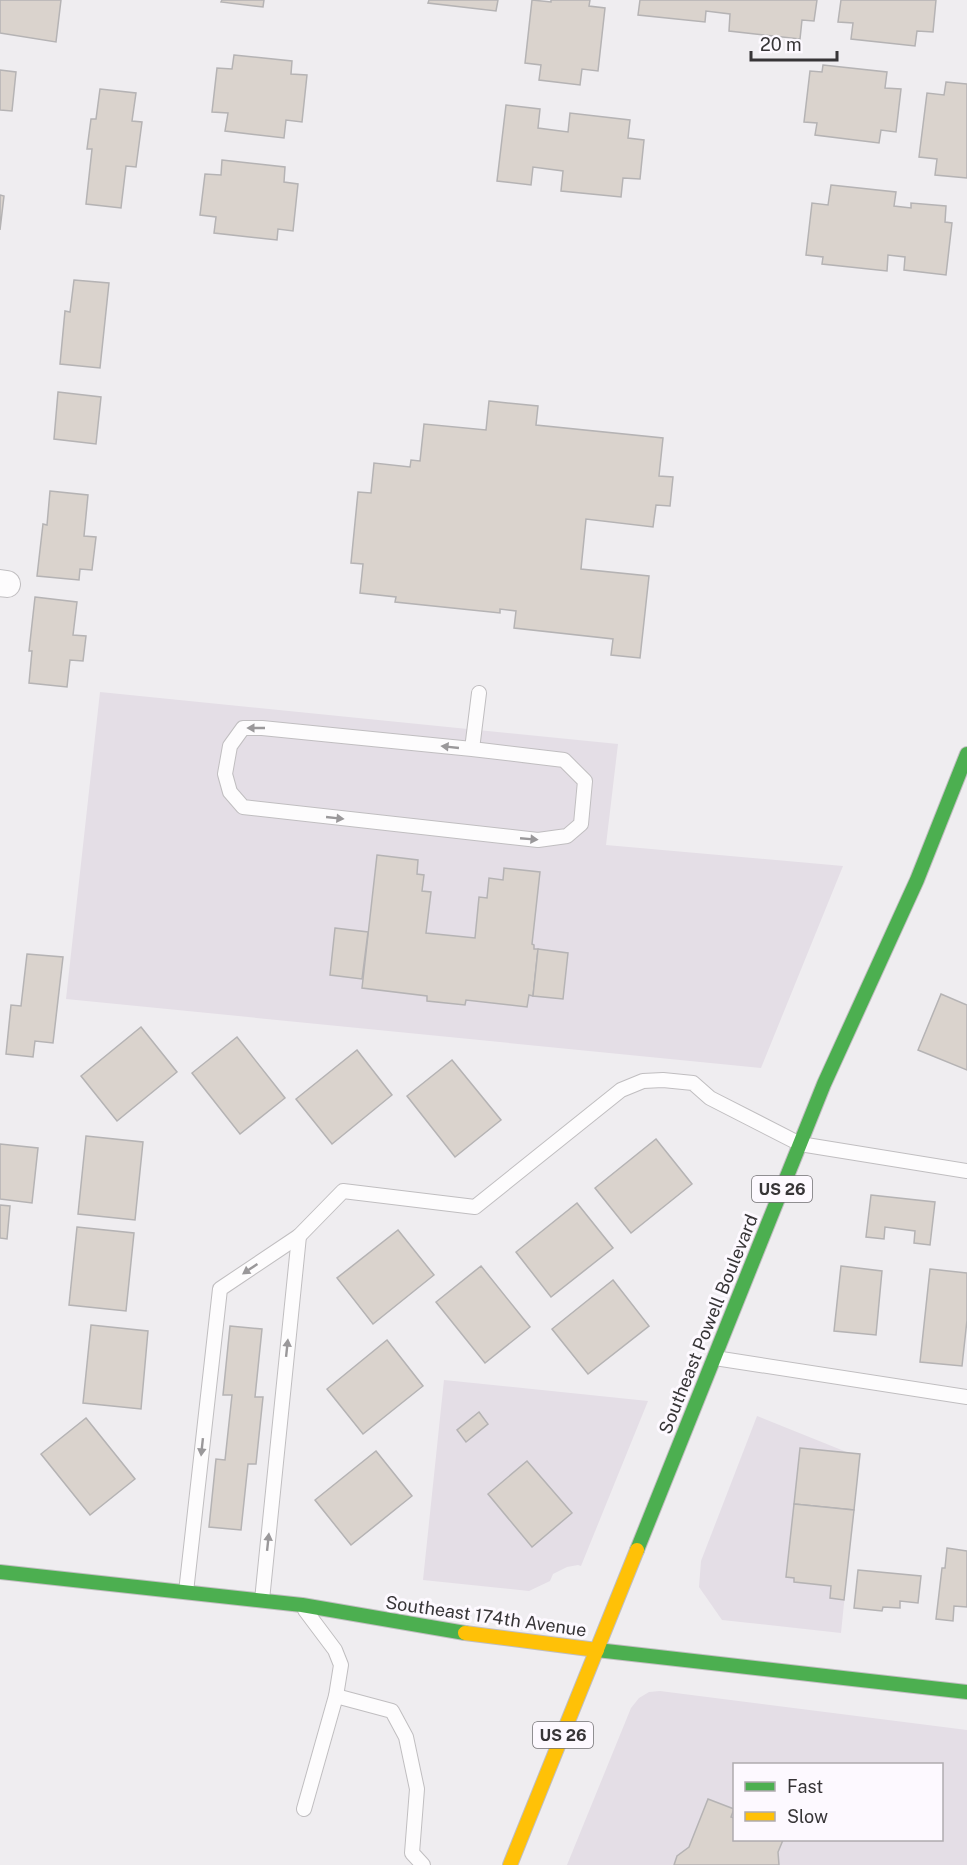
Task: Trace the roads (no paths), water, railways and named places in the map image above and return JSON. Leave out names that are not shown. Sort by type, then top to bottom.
[{"type":"main road","name":"Southeast Powell Boulevard","points":[[510,1865],[830,1071],[917,880],[965,763]]},
{"type":"main road","name":"Southeast 174th Avenue","points":[[0,1572],[262,1600],[448,1631],[967,1692]]},
{"type":"lane","points":[[472,749],[479,693]]},
{"type":"lane","points":[[243,728],[472,749],[564,760],[585,780],[580,824],[567,836],[538,840],[243,807],[230,792],[225,774],[230,746],[243,728]]},
{"type":"lane","points":[[186,1592],[220,1289],[298,1236],[343,1191],[475,1207],[621,1090],[643,1081],[663,1080],[693,1083],[710,1098],[800,1144],[967,1171]]},
{"type":"lane","points":[[262,1600],[298,1236]]},
{"type":"lane","points":[[715,1358],[967,1397]]},
{"type":"lane","points":[[302,1605],[335,1650],[341,1665],[336,1696],[304,1809]]},
{"type":"lane","points":[[336,1696],[392,1711],[406,1737],[417,1789],[412,1853],[423,1865]]}]
